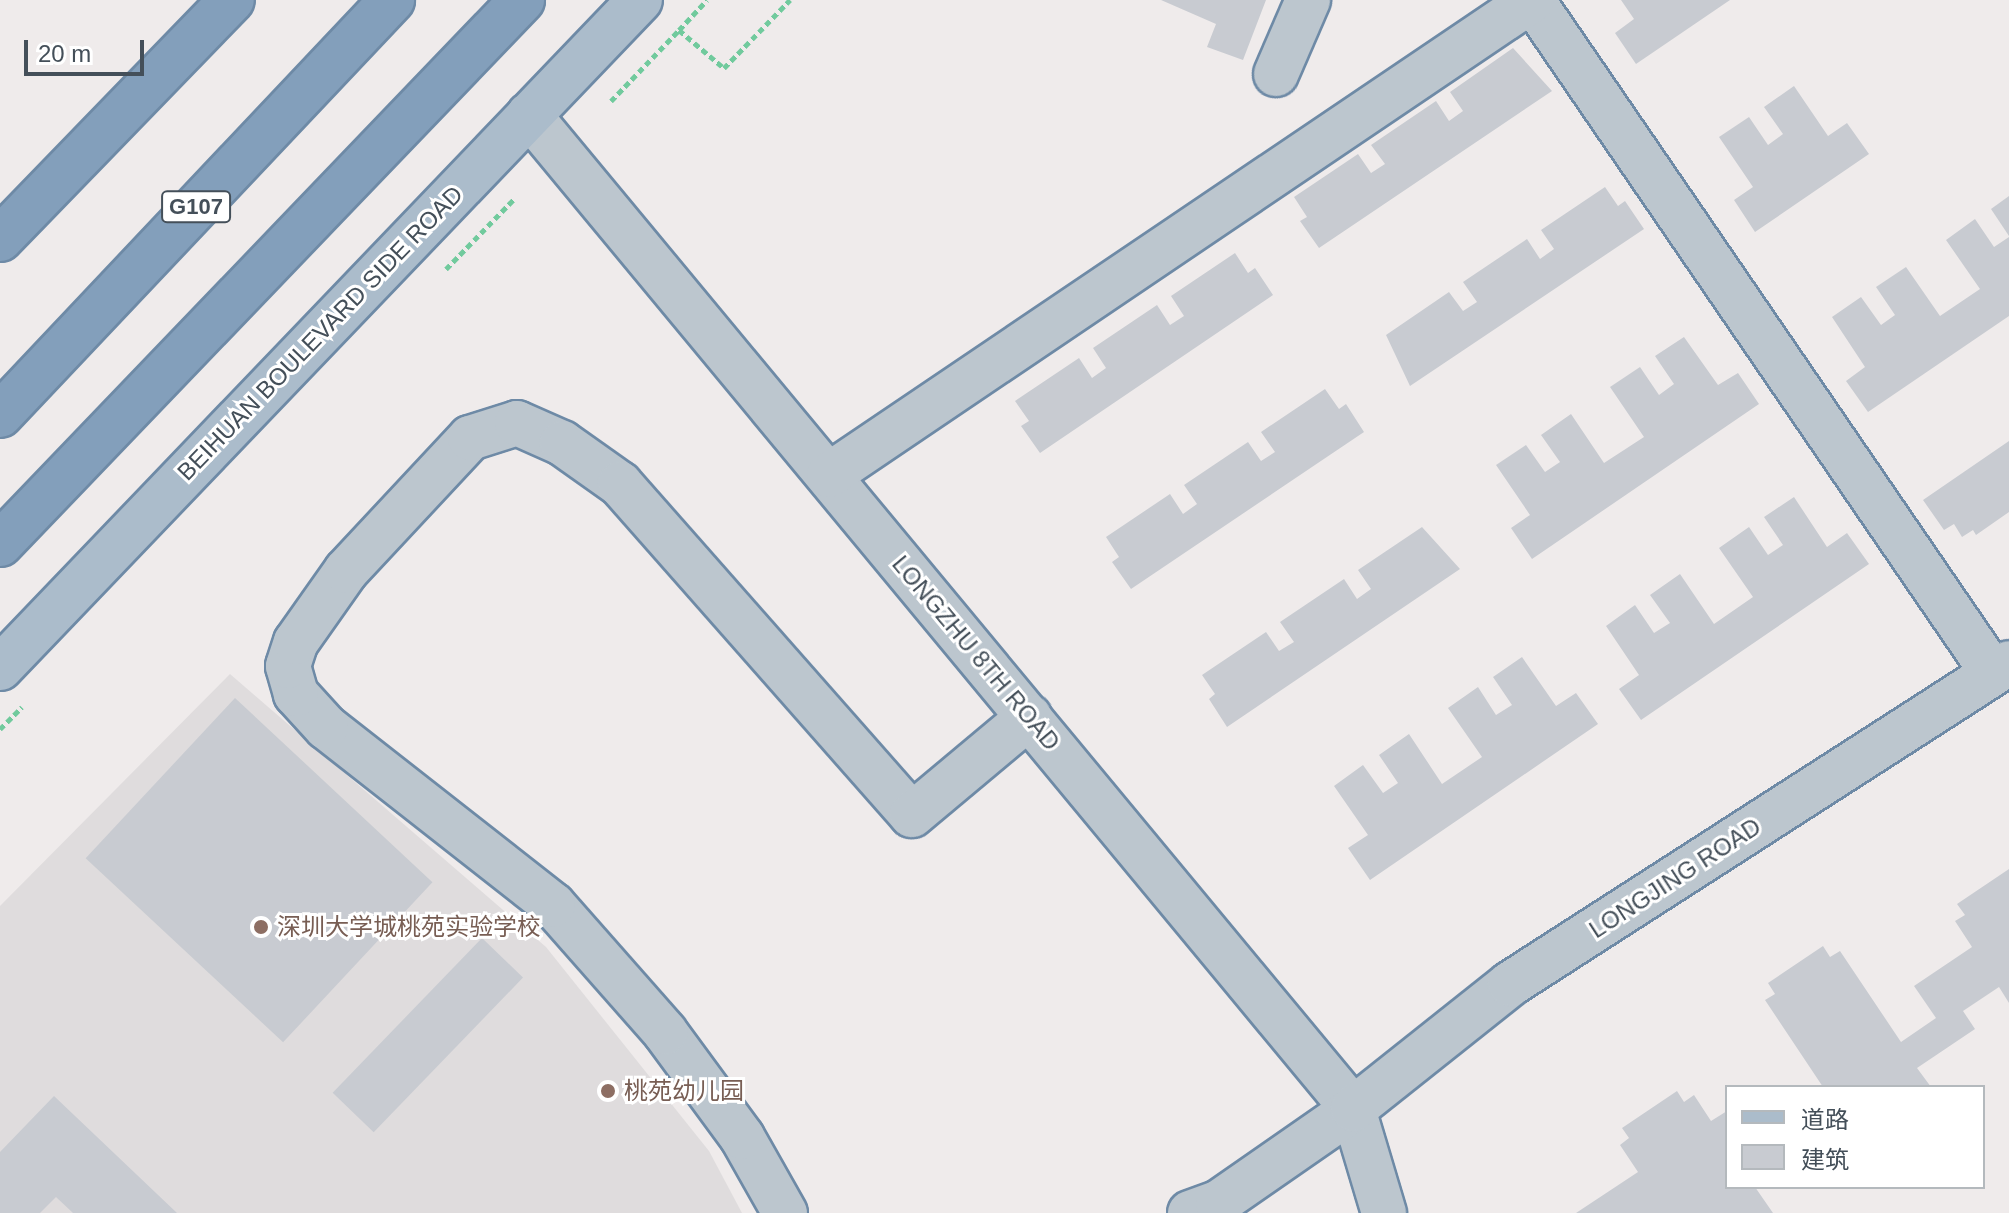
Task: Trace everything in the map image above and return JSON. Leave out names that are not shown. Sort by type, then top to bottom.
[{"type":"highway","points":[[0,239],[232,0]]},
{"type":"highway","name":"G107","points":[[0,415],[392,0]]},
{"type":"highway","points":[[0,544],[522,0]]},
{"type":"main road","name":"BEIHUAN BOULEVARD SIDE ROAD","points":[[0,668],[640,0]]},
{"type":"street","points":[[1276,74],[1308,0]]},
{"type":"street","points":[[829,475],[1532,0],[2001,668]]},
{"type":"street","name":"LONGZHU 8TH ROAD","points":[[529,115],[1353,1109],[1384,1213]]},
{"type":"street","points":[[785,1213],[742,1137],[665,1032],[553,905],[326,727],[296,694],[288,666],[296,642],[346,571],[470,438],[517,423],[562,443],[620,484],[912,815],[1029,717]]},
{"type":"street","name":"LONGJING ROAD","points":[[1210,1210],[1353,1109],[1510,984],[2001,668]]},
{"type":"path","points":[[611,101],[707,0]]},
{"type":"path","points":[[679,30],[724,68],[790,0]]},
{"type":"shaded area","name":"深圳大学城桃苑实验学校","points":[[230,674],[546,947],[709,1151],[742,1213],[0,1213],[0,906]]},
{"type":"building","points":[[1161,0],[1266,0],[1243,60],[1207,47],[1216,24]]},
{"type":"building","points":[[1621,0],[1730,0],[1636,64],[1615,33],[1634,19]]},
{"type":"building","points":[[1513,48],[1552,91],[1319,248],[1300,221],[1307,217],[1294,197],[1358,154],[1371,173],[1385,164],[1371,145],[1436,101],[1449,121],[1463,111],[1450,92]]},
{"type":"building","points":[[1794,86],[1828,136],[1847,123],[1869,154],[1755,232],[1734,200],[1753,187],[1719,137],[1749,117],[1768,145],[1783,134],[1764,107]]},
{"type":"building","points":[[1605,187],[1618,206],[1625,201],[1644,229],[1410,386],[1386,335],[1449,292],[1463,311],[1477,302],[1463,282],[1527,239],[1540,259],[1554,249],[1541,230]]},
{"type":"building","points":[[2009,196],[2009,236],[1991,209]]},
{"type":"building","points":[[1975,219],[1994,247],[2009,237],[2009,316],[1868,412],[1846,381],[1865,367],[1832,317],[1861,297],[1881,325],[1895,315],[1876,287],[1906,267],[1940,316],[1980,289],[1946,240]]},
{"type":"building","points":[[1235,253],[1248,273],[1255,268],[1273,295],[1040,453],[1021,426],[1029,421],[1015,401],[1079,358],[1092,378],[1106,368],[1093,348],[1157,305],[1170,325],[1184,316],[1171,296]]},
{"type":"building","points":[[1684,337],[1718,385],[1738,373],[1759,404],[1532,559],[1511,528],[1530,515],[1496,465],[1526,445],[1545,472],[1560,462],[1541,435],[1571,414],[1604,463],[1644,437],[1610,387],[1640,367],[1659,395],[1674,384],[1655,356]]},
{"type":"building","points":[[1325,389],[1339,409],[1346,404],[1364,432],[1131,589],[1112,562],[1119,557],[1106,537],[1170,494],[1183,514],[1197,504],[1184,485],[1248,442],[1261,461],[1275,452],[1261,432]]},
{"type":"building","points":[[2009,441],[2009,512],[1976,535],[1973,530],[1962,537],[1954,524],[1944,530],[1923,500]]},
{"type":"building","points":[[1794,497],[1827,547],[1847,533],[1869,564],[1641,720],[1619,689],[1639,675],[1606,626],[1635,605],[1654,633],[1670,623],[1650,595],[1680,574],[1714,624],[1753,597],[1719,548],[1749,527],[1768,555],[1783,545],[1764,517]]},
{"type":"building","points":[[1422,527],[1460,569],[1227,727],[1209,699],[1215,694],[1202,675],[1266,632],[1279,651],[1294,642],[1280,622],[1344,579],[1357,599],[1371,589],[1358,570]]},
{"type":"building","points":[[1522,657],[1556,706],[1576,693],[1598,724],[1370,880],[1348,848],[1368,835],[1334,786],[1363,765],[1383,793],[1398,783],[1379,755],[1409,734],[1442,784],[1482,757],[1448,708],[1478,687],[1496,715],[1512,705],[1493,677]]},
{"type":"building","points":[[235,698],[432,882],[283,1042],[86,858]]},
{"type":"building","points":[[2009,869],[2009,1003],[1999,987],[1963,1011],[1975,1029],[1917,1068],[1930,1085],[1822,1085],[1765,1000],[1775,994],[1768,983],[1823,946],[1830,957],[1840,951],[1901,1042],[1936,1018],[1914,986],[1972,947],[1955,921],[1965,915],[1957,904]]},
{"type":"building","points":[[482,938],[523,978],[374,1132],[333,1093]]},
{"type":"building","points":[[1677,1091],[1684,1102],[1694,1095],[1711,1121],[1725,1112],[1725,1189],[1756,1189],[1773,1213],[1576,1213],[1638,1172],[1620,1145],[1629,1138],[1622,1128]]},
{"type":"building","points":[[54,1096],[177,1213],[73,1213],[56,1197],[40,1213],[0,1213],[0,1152]]},
{"type":"place","name":"深圳大学城桃苑实验学校","points":[[261,927]]},
{"type":"place","name":"桃苑幼儿园","points":[[608,1091]]}]
